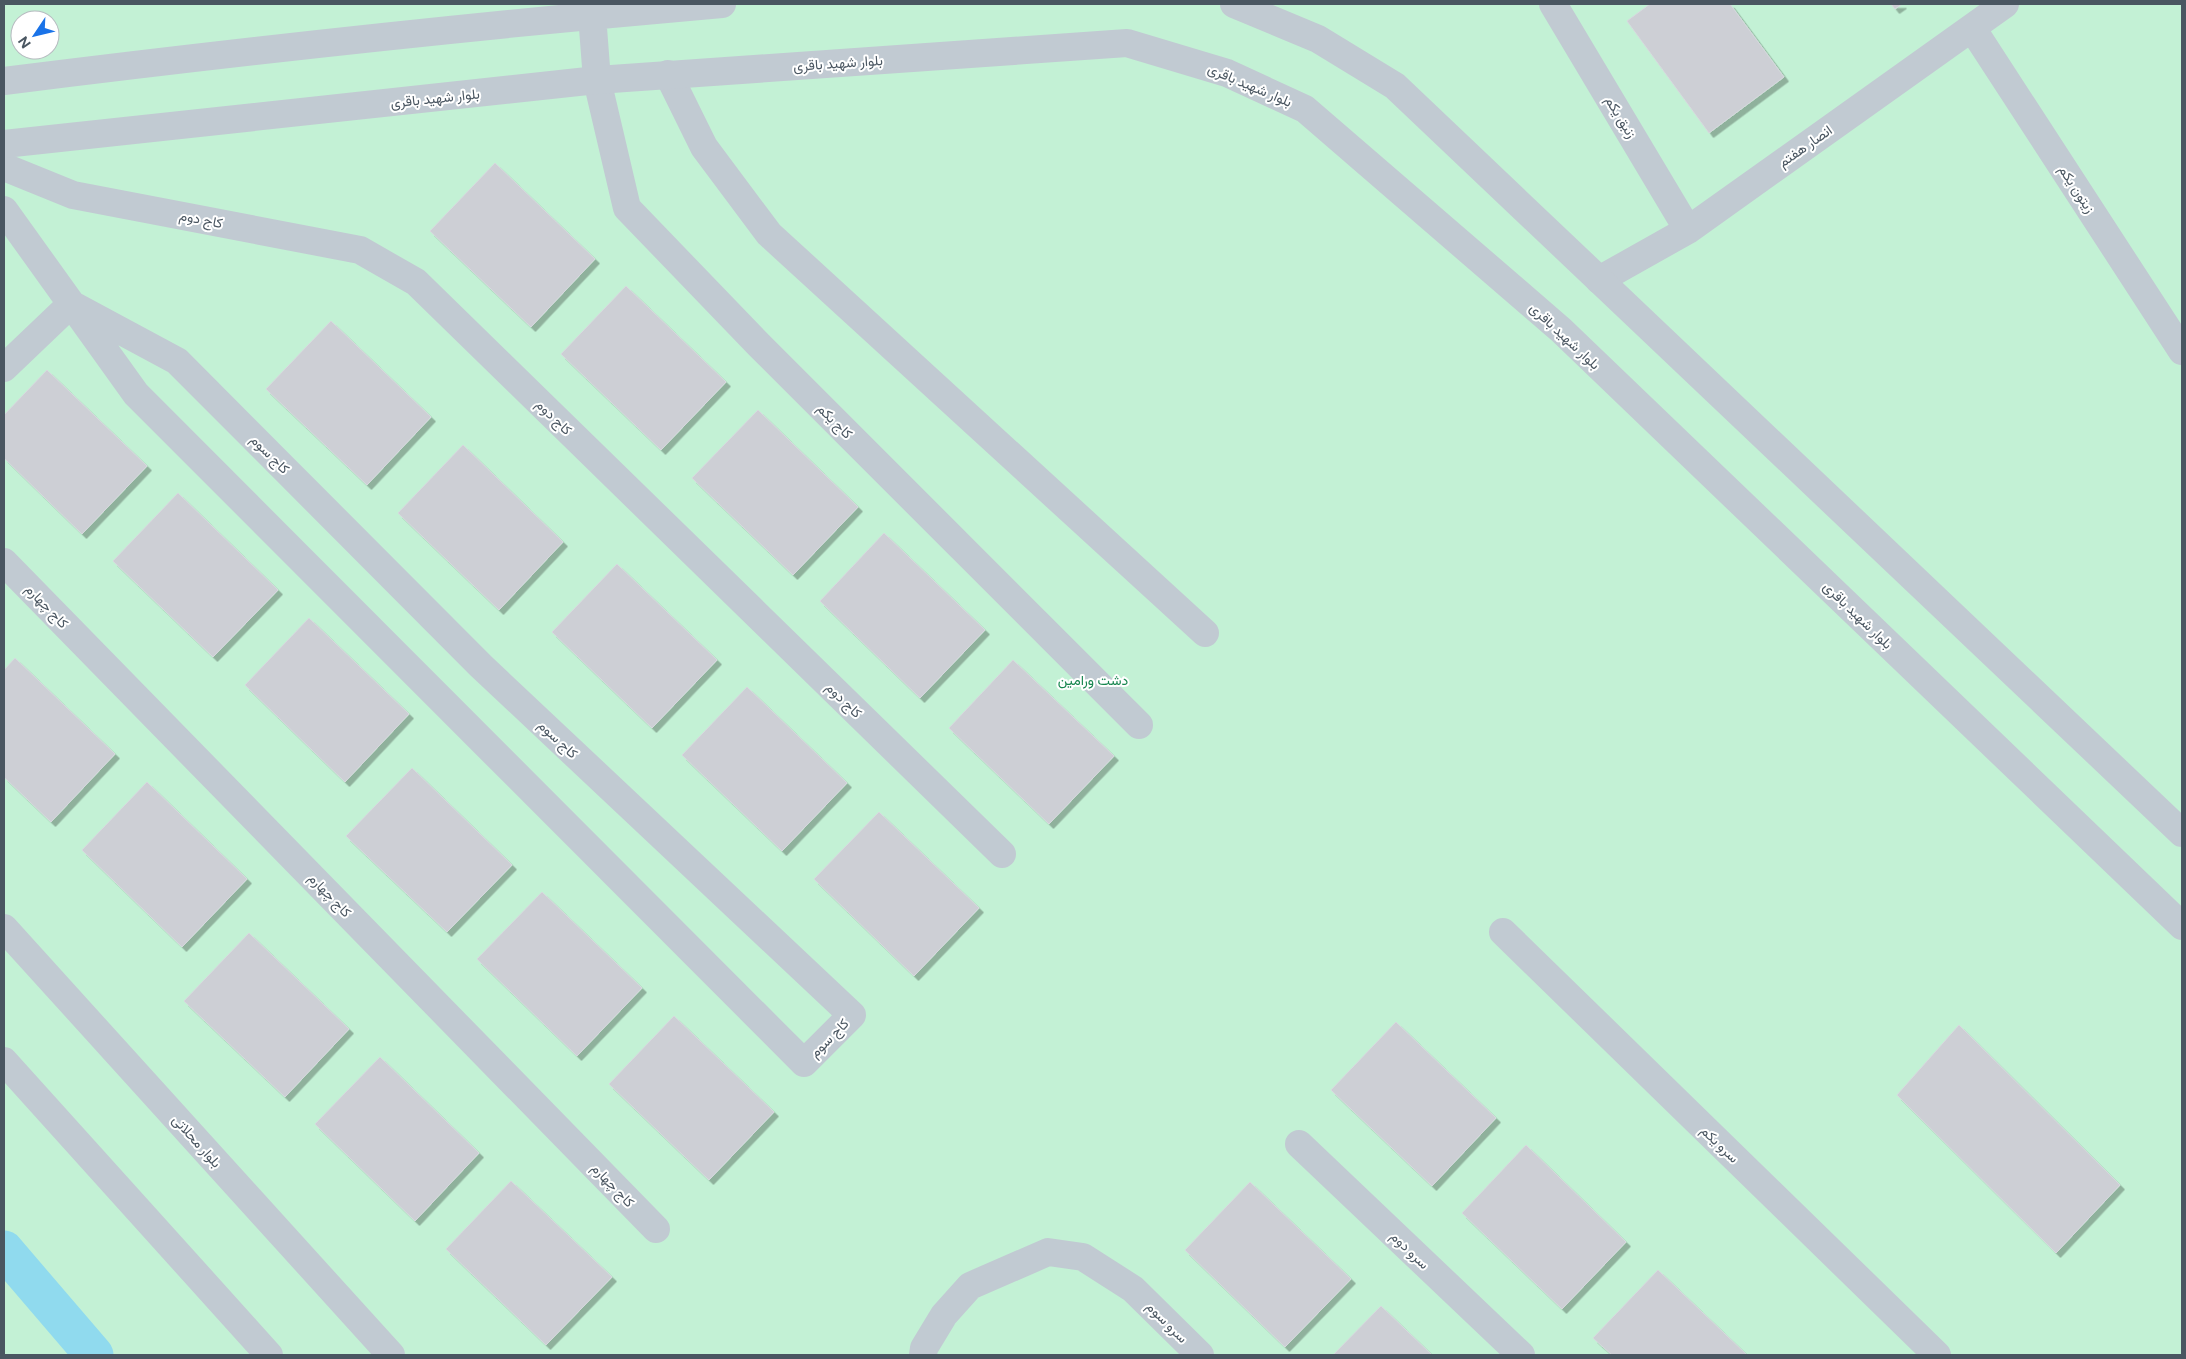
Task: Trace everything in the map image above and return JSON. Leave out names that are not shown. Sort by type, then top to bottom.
[{"type":"street","points":[[4,81],[591,10],[722,4]]},
{"type":"street","points":[[1234,4],[1318,39],[1395,86],[2182,833]]},
{"type":"street","name":"زنبق یکم","points":[[1554,4],[1688,230]]},
{"type":"street","name":"انصار هفتم","points":[[1599,280],[1688,230],[2005,4]]},
{"type":"street","name":"کاج یکم","points":[[591,10],[598,80],[627,208],[766,352],[1139,725]]},
{"type":"street","name":"زیتون یکم","points":[[1972,28],[2182,351]]},
{"type":"street","name":"بلوار شهید باقری","points":[[4,144],[598,80],[1128,42],[1227,73],[1305,109],[1561,330],[2182,926]]},
{"type":"street","points":[[668,74],[704,147],[769,234],[1204,633]]},
{"type":"street","name":"کاج دوم","points":[[4,166],[73,195],[360,250],[416,282],[1002,854]]},
{"type":"street","name":"کاج سوم","points":[[4,210],[136,394],[804,1063],[852,1015],[481,666],[177,361],[72,304]]},
{"type":"street","points":[[4,368],[72,304]]},
{"type":"street","name":"کاج چهارم","points":[[4,562],[656,1229]]},
{"type":"street","name":"بلوار محلاتی","points":[[4,928],[391,1355]]},
{"type":"street","name":"سرو یکم","points":[[1503,932],[1937,1355]]},
{"type":"street","points":[[4,1061],[269,1355]]},
{"type":"street","name":"سرو دوم","points":[[1299,1144],[1521,1355]]},
{"type":"street","name":"سرو سوم","points":[[923,1355],[924,1348],[944,1315],[970,1286],[1048,1252],[1083,1257],[1134,1289],[1200,1355]]},
{"type":"green space","name":"دشت ورامین","points":[[4,4],[2182,4],[2182,1355],[4,1355]]},
{"type":"building","points":[[1650,4],[1730,4],[1784,77],[1709,133],[1627,21]]},
{"type":"building","points":[[1891,4],[1902,4],[1895,9]]},
{"type":"building","points":[[495,163],[595,259],[531,327],[430,231]]},
{"type":"building","points":[[626,286],[726,382],[661,450],[561,354]]},
{"type":"building","points":[[331,321],[431,417],[367,485],[266,389]]},
{"type":"building","points":[[47,370],[147,466],[82,534],[4,458],[4,415]]},
{"type":"building","points":[[758,410],[858,507],[793,575],[692,478]]},
{"type":"building","points":[[463,445],[563,542],[499,610],[398,513]]},
{"type":"building","points":[[178,493],[278,590],[213,657],[113,561]]},
{"type":"building","points":[[884,533],[985,630],[920,698],[820,601]]},
{"type":"building","points":[[617,564],[717,660],[652,728],[552,632]]},
{"type":"building","points":[[309,618],[409,714],[345,782],[245,685]]},
{"type":"building","points":[[15,658],[115,754],[51,822],[4,777],[4,670]]},
{"type":"building","points":[[1013,660],[1114,756],[1049,824],[949,728]]},
{"type":"building","points":[[747,687],[847,783],[782,851],[682,755]]},
{"type":"building","points":[[412,768],[512,865],[447,932],[346,836]]},
{"type":"building","points":[[147,782],[247,879],[182,947],[82,850]]},
{"type":"building","points":[[879,812],[979,908],[914,976],[814,879]]},
{"type":"building","points":[[542,892],[642,988],[577,1056],[477,959]]},
{"type":"building","points":[[249,933],[349,1029],[285,1097],[184,1001]]},
{"type":"building","points":[[674,1016],[774,1112],[709,1180],[609,1084]]},
{"type":"building","points":[[1396,1022],[1496,1118],[1432,1186],[1331,1090]]},
{"type":"building","points":[[1959,1025],[2120,1185],[2056,1253],[1897,1095]]},
{"type":"building","points":[[380,1057],[479,1153],[415,1221],[315,1124]]},
{"type":"building","points":[[1526,1145],[1626,1242],[1562,1309],[1462,1213]]},
{"type":"building","points":[[511,1181],[612,1277],[546,1345],[446,1249]]},
{"type":"building","points":[[1250,1182],[1351,1279],[1285,1347],[1185,1250]]},
{"type":"building","points":[[1658,1270],[1747,1355],[1612,1355],[1593,1338]]},
{"type":"building","points":[[1381,1306],[1432,1355],[1333,1355]]},
{"type":"waterway","points":[[4,1250],[94,1355]]}]
